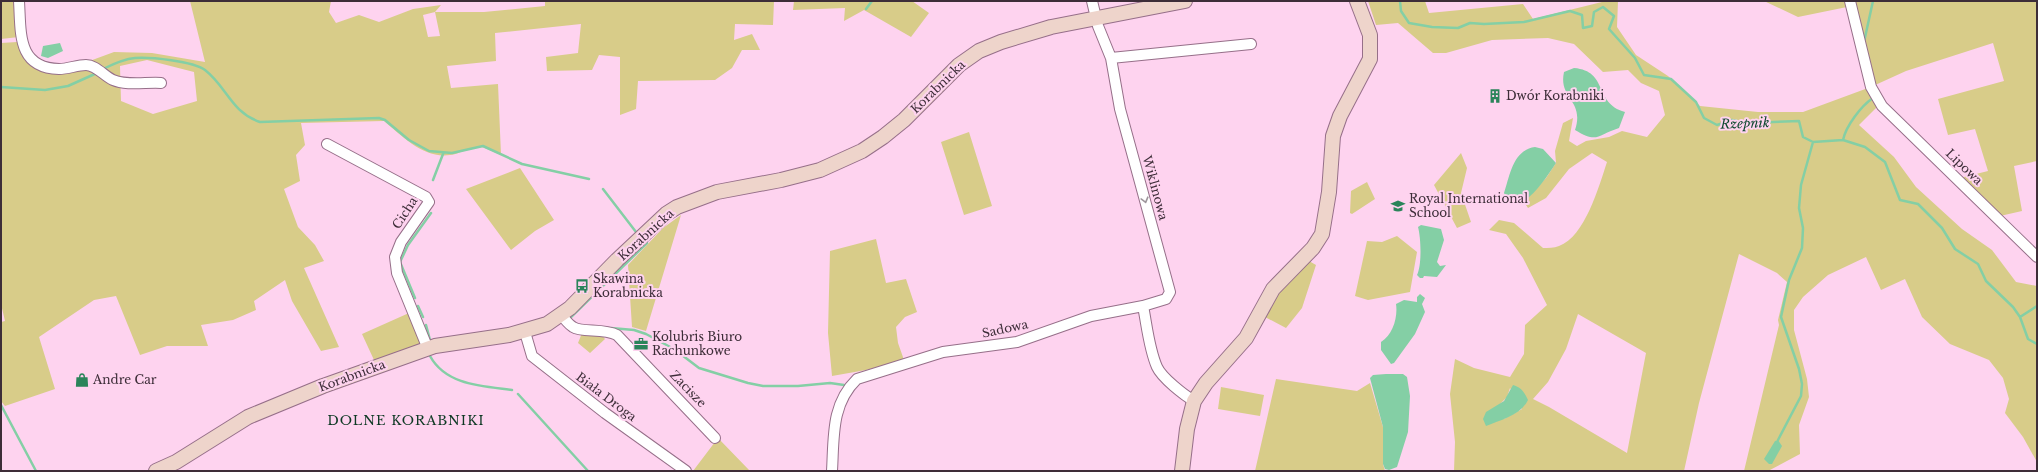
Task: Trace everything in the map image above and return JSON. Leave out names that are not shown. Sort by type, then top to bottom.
[{"type":"street","points":[[19,1],[21,36],[26,53],[33,63],[46,68],[59,69],[86,65],[93,67],[112,80],[122,83],[161,83]]},
{"type":"street","name":"Wiklinowa","points":[[1092,1],[1096,19],[1111,58],[1120,109],[1170,292],[1166,299],[1143,306]]},
{"type":"street","name":"Korabnicka","points":[[156,471],[176,462],[248,417],[323,386],[428,349],[525,332],[547,324],[561,315],[661,220],[677,207],[717,192],[802,175],[840,162],[862,151],[883,137],[904,120],[959,65],[979,51],[1001,42],[1042,29],[1185,1]]},
{"type":"street","points":[[1182,471],[1187,429],[1194,401],[1206,383],[1246,338],[1273,289],[1313,248],[1322,234],[1329,192],[1333,136],[1340,116],[1370,59],[1370,35],[1357,1]]},
{"type":"street","name":"Lipowa","points":[[1850,1],[1871,87],[1882,106],[2037,257]]},
{"type":"street","points":[[1111,58],[1251,44]]},
{"type":"street","name":"Cicha","points":[[327,144],[426,197],[429,202],[401,242],[395,257],[397,272],[428,349]]},
{"type":"street","points":[[1143,306],[1152,351],[1158,369],[1184,395],[1194,401]]},
{"type":"street","name":"Sadowa","points":[[832,471],[834,428],[841,400],[847,389],[857,379],[942,352],[1017,342],[1091,316],[1143,306]]},
{"type":"street","name":"Zacisze","points":[[561,315],[572,327],[579,330],[601,330],[617,335],[715,438]]},
{"type":"street","name":"Biała Droga","points":[[525,332],[532,356],[604,413],[686,471]]},
{"type":"shaded area","points":[[1,1],[15,1],[19,37],[1,39]]},
{"type":"shaded area","points":[[190,1],[331,1],[329,12],[336,23],[359,15],[379,22],[413,9],[441,5],[435,12],[484,12],[545,6],[545,1],[774,1],[773,25],[735,24],[734,40],[752,34],[760,50],[742,50],[732,68],[715,80],[638,81],[636,109],[620,115],[620,57],[599,55],[592,70],[547,71],[546,57],[578,53],[581,24],[495,33],[496,61],[447,66],[451,88],[498,84],[501,155],[481,147],[450,155],[431,153],[414,145],[384,121],[301,123],[305,145],[296,155],[300,181],[284,189],[298,227],[315,245],[324,261],[304,268],[339,347],[321,351],[292,301],[285,280],[254,301],[256,310],[233,320],[201,325],[208,346],[167,346],[140,355],[116,296],[94,300],[39,337],[55,389],[5,406],[1,401],[1,322],[5,321],[1,304],[1,43],[17,42],[32,65],[76,66],[114,52],[152,53],[205,62]],"holes":[[[435,12],[440,36],[428,37],[423,15]],[[147,60],[194,72],[197,101],[153,114],[121,101],[120,66]]]},
{"type":"shaded area","points":[[794,1],[912,1],[929,13],[911,37],[864,10],[844,21],[845,8],[793,10]]},
{"type":"shaded area","points":[[1368,1],[1425,1],[1429,13],[1523,4],[1533,19],[1606,1],[1618,1],[1617,27],[1636,55],[1668,76],[1700,106],[1758,112],[1803,112],[1868,88],[1877,107],[1859,125],[1894,157],[1916,187],[1962,229],[1992,250],[2016,282],[2037,286],[2037,462],[2023,437],[2005,413],[2009,399],[2003,378],[1989,360],[1950,344],[1922,317],[1905,279],[1881,290],[1866,257],[1828,275],[1803,297],[1794,310],[1794,330],[1807,379],[1809,397],[1799,425],[1800,454],[1768,471],[1744,471],[1779,325],[1778,320],[1787,282],[1777,273],[1739,254],[1699,403],[1684,471],[1454,471],[1455,442],[1450,394],[1455,359],[1474,368],[1510,377],[1524,354],[1525,325],[1547,305],[1523,258],[1506,234],[1489,230],[1499,220],[1514,223],[1543,248],[1557,247],[1568,241],[1584,222],[1590,210],[1607,162],[1592,153],[1569,169],[1546,198],[1528,208],[1524,202],[1546,178],[1556,163],[1555,151],[1563,123],[1573,118],[1569,141],[1577,146],[1586,141],[1609,137],[1622,131],[1647,137],[1665,115],[1659,91],[1641,83],[1628,70],[1603,72],[1574,44],[1548,38],[1492,40],[1446,53],[1433,53],[1398,23],[1376,25]],"holes":[[[1578,314],[1646,353],[1627,453],[1533,399],[1548,382],[1566,349]],[[1510,388],[1522,409],[1504,419],[1499,405],[1507,397]]]},
{"type":"shaded area","points":[[1764,1],[1845,1],[1847,7],[1798,17]]},
{"type":"shaded area","points":[[1852,1],[2037,1],[2037,161],[2014,166],[2022,211],[2000,216],[1960,178],[1988,171],[1975,129],[1948,135],[1938,99],[2004,81],[1993,43],[1906,71],[1873,86]]},
{"type":"shaded area","points":[[60,43],[63,51],[48,58],[41,56],[43,46]]},
{"type":"shaded area","points":[[1574,68],[1585,70],[1592,75],[1597,81],[1608,102],[1615,108],[1625,112],[1619,128],[1597,137],[1588,137],[1575,130],[1577,112],[1567,94],[1563,81],[1564,72]]},
{"type":"shaded area","points":[[969,132],[992,206],[964,215],[941,142]]},
{"type":"shaded area","points":[[1535,147],[1543,149],[1556,163],[1544,181],[1534,192],[1523,202],[1517,205],[1508,201],[1504,193],[1508,179],[1517,158],[1528,149]]},
{"type":"shaded area","points":[[1461,153],[1467,168],[1461,193],[1471,222],[1457,228],[1434,185]]},
{"type":"shaded area","points":[[520,168],[554,220],[535,231],[511,250],[466,189]]},
{"type":"shaded area","points":[[1367,182],[1375,199],[1352,214],[1350,213],[1351,191]]},
{"type":"shaded area","points":[[681,215],[646,331],[632,327],[628,265],[663,228]]},
{"type":"shaded area","points":[[1421,225],[1441,229],[1444,240],[1437,262],[1440,266],[1446,265],[1437,277],[1424,276],[1423,278],[1420,278],[1417,275],[1420,265],[1420,238],[1418,227]]},
{"type":"shaded area","points":[[1397,236],[1417,252],[1410,292],[1368,300],[1355,296],[1367,241],[1382,242]]},
{"type":"shaded area","points":[[876,239],[886,283],[906,279],[917,312],[905,317],[896,327],[898,343],[904,360],[866,370],[832,376],[828,333],[830,251]]},
{"type":"shaded area","points":[[1309,261],[1316,265],[1302,308],[1286,328],[1265,317],[1282,288]]},
{"type":"shaded area","points":[[1420,294],[1425,298],[1422,304],[1425,312],[1415,334],[1394,363],[1391,364],[1381,350],[1381,342],[1389,335],[1394,325],[1396,304],[1404,300],[1417,302],[1417,297]]},
{"type":"shaded area","points":[[409,313],[420,344],[374,360],[362,334]]},
{"type":"shaded area","points":[[582,333],[600,333],[605,339],[590,353],[578,343]]},
{"type":"shaded area","points":[[1403,374],[1407,377],[1410,396],[1408,432],[1397,467],[1389,470],[1385,469],[1383,464],[1383,427],[1370,378],[1373,375]]},
{"type":"shaded area","points":[[1276,379],[1357,391],[1370,383],[1383,427],[1383,464],[1385,471],[1255,471]]},
{"type":"shaded area","points":[[1513,385],[1526,395],[1528,400],[1525,405],[1516,413],[1486,426],[1483,419],[1486,412],[1504,401]]},
{"type":"shaded area","points":[[1221,387],[1264,395],[1260,416],[1218,409]]},
{"type":"shaded area","points":[[718,438],[750,471],[693,471]]},
{"type":"shaded area","points":[[1778,440],[1782,446],[1772,464],[1769,464],[1764,459],[1775,441]]},
{"type":"waterway","points":[[866,9],[872,1]]},
{"type":"waterway","name":"Rzepnik","points":[[1400,1],[1401,11],[1409,23],[1432,27],[1458,28],[1470,23],[1484,24],[1524,22],[1570,11],[1582,15],[1583,28],[1592,26],[1594,12],[1603,7],[1614,16],[1609,29],[1635,58],[1644,75],[1671,79],[1696,102],[1704,118],[1717,125],[1732,120],[1747,123],[1799,121],[1803,137],[1813,142],[1843,140],[1865,147],[1885,162],[1900,200],[1918,204],[1942,228],[1955,249],[1978,264],[1986,281],[2013,307],[2020,317],[2028,339],[2037,344]]},
{"type":"waterway","points":[[1864,42],[1873,1]]},
{"type":"waterway","points":[[103,69],[135,58],[161,59],[191,64],[205,70],[219,84],[242,112],[250,118],[260,122],[379,118],[385,120],[409,140],[429,151],[452,153],[483,146],[522,164],[589,179]]},
{"type":"waterway","points":[[1,87],[45,90],[68,86],[97,73]]},
{"type":"waterway","points":[[1843,140],[1847,129],[1855,117],[1873,98]]},
{"type":"waterway","points":[[1778,440],[1801,396],[1802,384],[1799,369],[1781,317],[1789,280],[1802,248],[1803,228],[1799,208],[1801,185],[1813,142]]},
{"type":"waterway","points":[[433,180],[443,154]]},
{"type":"waterway","points":[[603,189],[636,232]]},
{"type":"waterway","points":[[415,298],[400,262],[408,245],[431,213]]},
{"type":"waterway","points":[[570,320],[569,319],[647,243],[645,241]]},
{"type":"waterway","points":[[418,306],[423,317]]},
{"type":"waterway","points":[[2020,317],[2037,306]]},
{"type":"waterway","points":[[426,325],[430,340]]},
{"type":"waterway","points":[[611,328],[634,330],[646,334],[674,349],[699,368],[748,383],[763,386],[798,386],[830,383],[844,385]]},
{"type":"waterway","points":[[430,356],[437,366],[445,373],[455,378],[477,385],[512,390]]},
{"type":"waterway","points":[[518,394],[588,471]]},
{"type":"waterway","points":[[1,405],[36,471]]},
{"type":"place","name":"Dwór Korabniki","points":[[1495,96]]},
{"type":"place","name":"Royal International School","points":[[1398,206]]},
{"type":"place","name":"Skawina Korabnicka","points":[[582,286]]},
{"type":"place","name":"Kolubris Biuro Rachunkowe","points":[[641,344]]},
{"type":"place","name":"Andre Car","points":[[82,380]]},
{"type":"district","name":"DOLNE KORABNIKI","points":[[406,420]]}]
